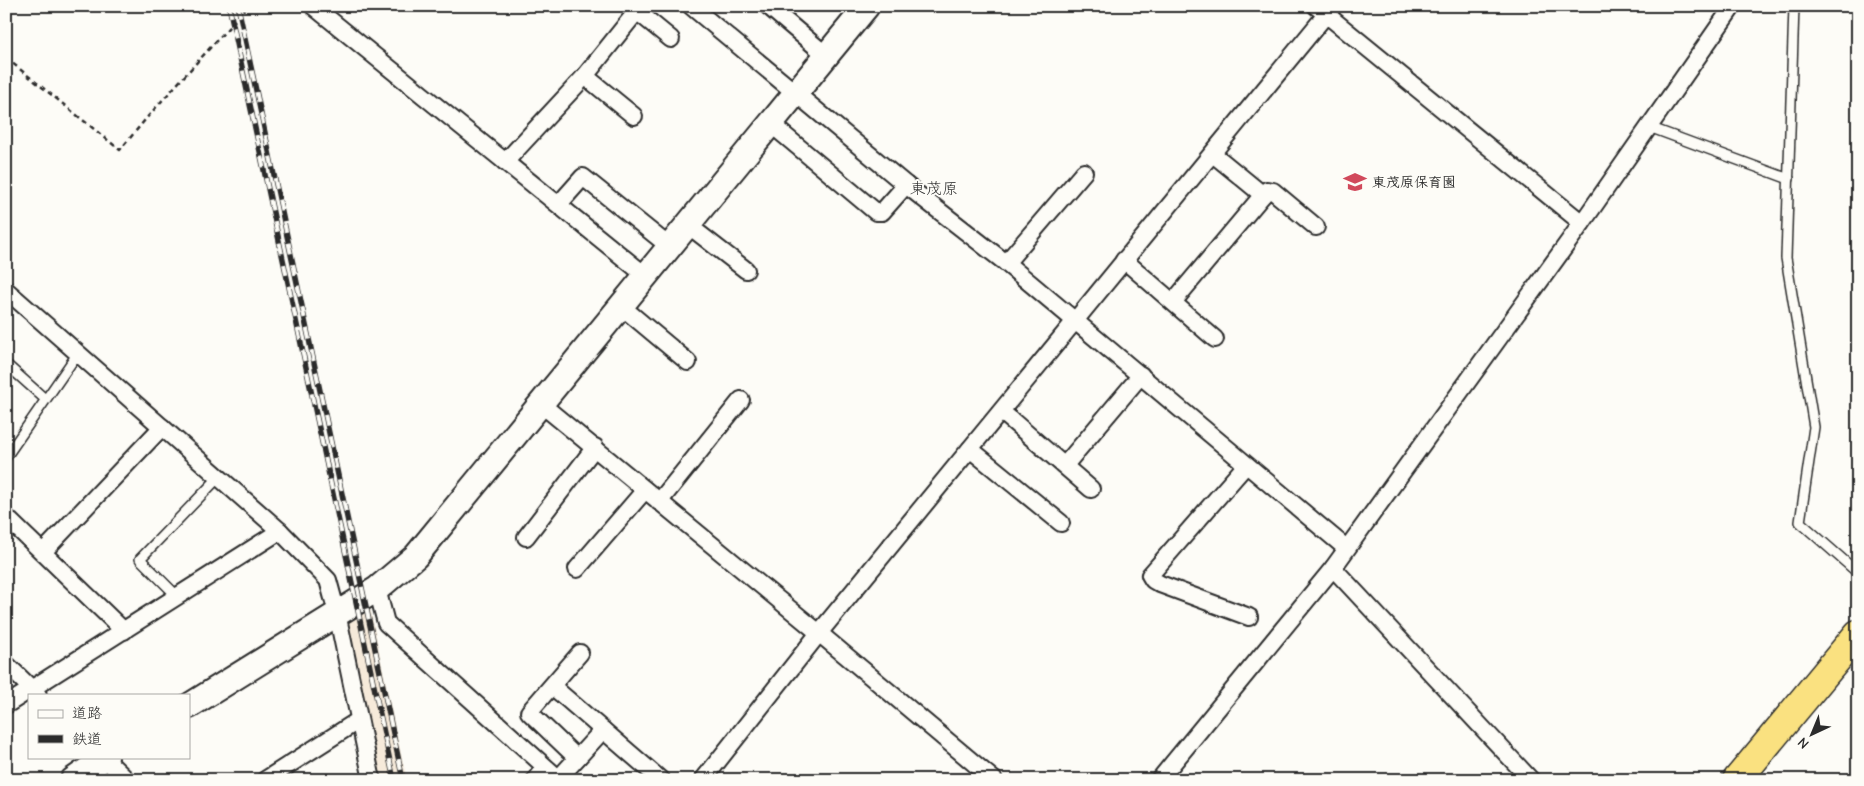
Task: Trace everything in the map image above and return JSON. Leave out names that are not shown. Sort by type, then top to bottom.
[{"type":"highway","points":[[1737,780],[1858,634]]},
{"type":"street","points":[[313,6],[646,276]]},
{"type":"street","points":[[691,6],[906,185],[1075,320],[1346,548]]},
{"type":"street","points":[[768,6],[827,56]]},
{"type":"street","points":[[190,705],[377,589],[416,556],[827,56],[862,8]]},
{"type":"street","points":[[1159,780],[1333,568],[1582,223],[1729,8]]},
{"type":"street","points":[[505,162],[585,76],[639,9],[671,39]]},
{"type":"street","points":[[703,780],[1075,320],[1213,154],[1325,9],[1582,223]]},
{"type":"street","points":[[585,76],[634,116]]},
{"type":"street","points":[[771,124],[876,212],[882,212],[906,185]]},
{"type":"street","points":[[1213,154],[1263,195]]},
{"type":"street","points":[[1006,263],[1084,172]]},
{"type":"street","points":[[559,204],[583,177],[670,247]]},
{"type":"street","points":[[1174,302],[1267,190],[1273,191],[1316,228]]},
{"type":"street","points":[[688,225],[746,270]]},
{"type":"street","points":[[1124,260],[1215,339]]},
{"type":"street","points":[[6,290],[280,531],[328,580],[337,613],[372,780]]},
{"type":"street","points":[[621,306],[688,362]]},
{"type":"street","points":[[1066,465],[1141,375]]},
{"type":"street","points":[[659,502],[741,400]]},
{"type":"street","points":[[541,404],[820,633],[994,780]]},
{"type":"street","points":[[1002,412],[1092,489]]},
{"type":"street","points":[[43,552],[162,427]]},
{"type":"street","points":[[526,537],[595,447]]},
{"type":"street","points":[[970,449],[1061,523]]},
{"type":"street","points":[[1246,465],[1150,575],[1153,580],[1160,584],[1249,617]]},
{"type":"street","points":[[577,569],[645,490]]},
{"type":"street","points":[[6,517],[124,631]]},
{"type":"street","points":[[6,705],[34,691],[177,596],[280,531]]},
{"type":"street","points":[[1333,568],[1531,780]]},
{"type":"street","points":[[377,589],[386,623],[559,779],[603,730]]},
{"type":"street","points":[[577,758],[529,712],[580,653]]},
{"type":"street","points":[[6,664],[34,691]]},
{"type":"street","points":[[552,686],[662,780]]},
{"type":"street","points":[[265,780],[358,720]]},
{"type":"street","points":[[73,780],[105,758],[127,780]]},
{"type":"street","points":[[535,780],[545,766]]},
{"type":"lane","points":[[1794,6],[1786,258],[1814,427],[1800,522],[1858,573]]},
{"type":"lane","points":[[1649,127],[1789,179]]},
{"type":"lane","points":[[7,452],[78,353]]},
{"type":"lane","points":[[6,364],[45,400]]},
{"type":"lane","points":[[177,596],[140,559],[218,478]]},
{"type":"path","points":[[6,58],[120,150],[248,6]]},
{"type":"shaded area","points":[[369,603],[407,780],[380,780],[347,617]]},
{"type":"railway","points":[[229,6],[394,780]]},
{"type":"railway","points":[[238,6],[403,780]]},
{"type":"place","name":"東茂原保育園","points":[[1355,182]]},
{"type":"district","name":"東茂原","points":[[934,188]]}]
